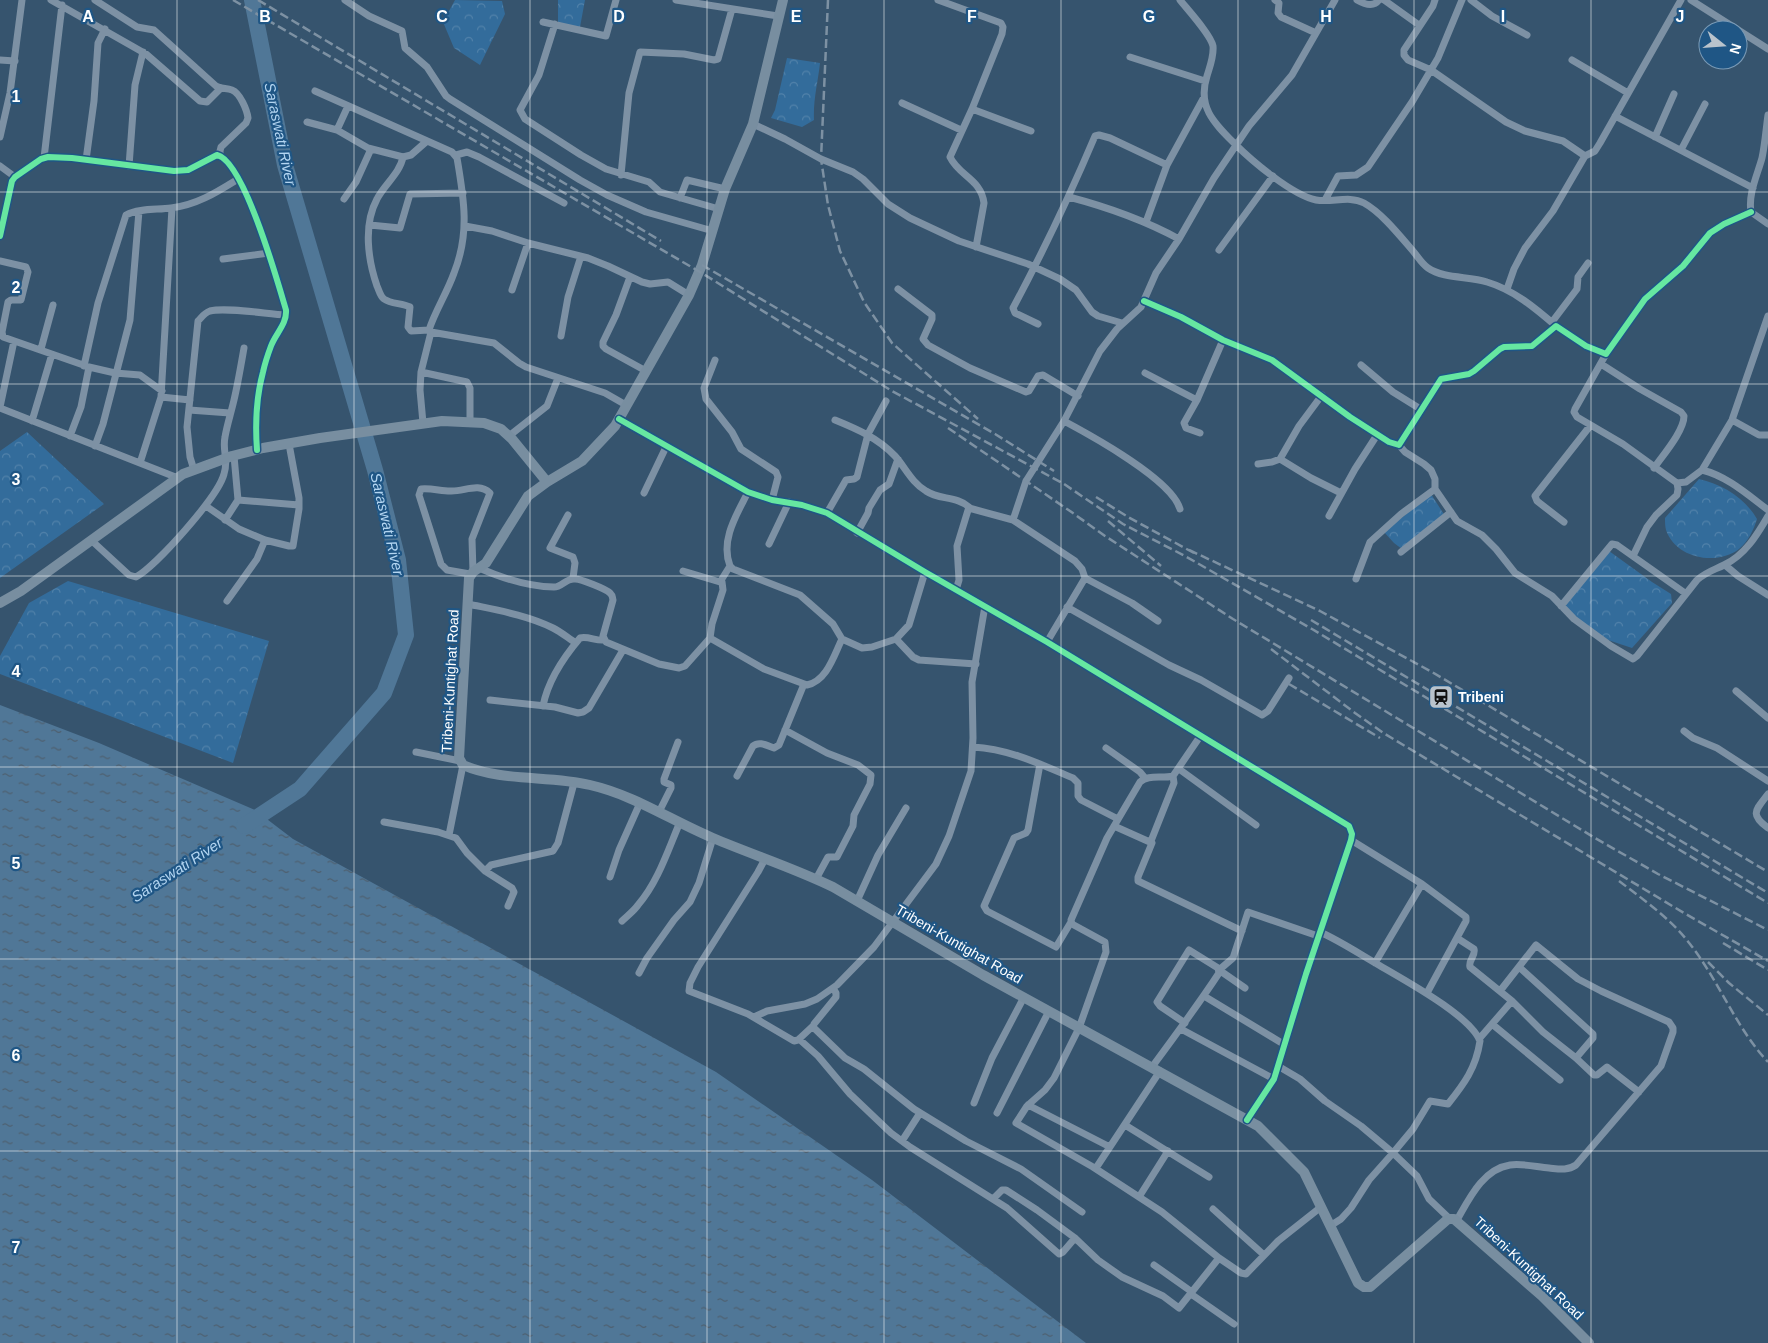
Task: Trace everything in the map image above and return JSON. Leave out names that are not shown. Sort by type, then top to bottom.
[{"type":"main road","points":[[474,571],[486,563],[528,496],[582,461],[614,426],[689,295],[702,266],[725,189],[752,124],[783,0]]},
{"type":"main road","points":[[0,603],[21,591],[178,478],[194,470],[257,450],[320,438],[423,423],[442,421],[484,423],[501,430],[509,436],[548,482]]},
{"type":"main road","name":"Tribeni-Kuntighat Road","points":[[474,571],[469,578],[461,763],[482,772],[589,785],[622,794],[713,838],[816,879],[1079,1028],[1258,1126],[1304,1172],[1358,1283],[1364,1287],[1370,1287],[1448,1219],[1454,1219],[1542,1296],[1589,1343]]},
{"type":"street","points":[[0,137],[10,93],[22,0]]},
{"type":"street","points":[[51,0],[143,52],[200,101],[207,102],[221,88]]},
{"type":"street","points":[[95,0],[137,27],[154,30],[216,86],[231,89],[236,93],[248,118],[246,123],[222,147],[220,156],[238,179],[257,219],[269,253],[286,315],[272,344],[259,388],[256,425],[257,450]]},
{"type":"street","points":[[345,0],[369,16],[402,31],[405,48],[427,66],[446,96],[450,99],[607,195],[646,212],[713,231]]},
{"type":"street","points":[[543,22],[606,36],[616,0]]},
{"type":"street","points":[[676,0],[778,16]]},
{"type":"street","points":[[938,0],[1001,23],[1003,27],[1002,34],[972,109],[950,157],[978,186],[983,197],[984,203],[976,247]]},
{"type":"street","points":[[1146,222],[1167,165],[1203,99],[1205,81],[1212,57],[1210,39],[1180,0]]},
{"type":"street","points":[[1275,0],[1279,3],[1278,14],[1316,33]]},
{"type":"street","points":[[1013,520],[1026,481],[1064,421],[1106,340],[1137,311],[1144,301],[1156,273],[1179,239],[1214,178],[1249,126],[1292,75],[1335,0]]},
{"type":"street","points":[[1357,0],[1371,5],[1379,0]]},
{"type":"street","points":[[1384,0],[1419,25]]},
{"type":"street","points":[[1435,0],[1433,6],[1406,44],[1404,55],[1408,60],[1431,70],[1506,122],[1525,131],[1563,141],[1585,156]]},
{"type":"street","points":[[1325,200],[1338,176],[1361,173],[1368,167],[1431,70],[1443,47],[1462,0]]},
{"type":"street","points":[[1471,0],[1500,21],[1527,35]]},
{"type":"street","points":[[1507,289],[1514,269],[1525,248],[1553,210],[1585,156],[1595,151],[1681,0]]},
{"type":"street","points":[[1691,0],[1768,49]]},
{"type":"street","points":[[44,158],[62,5]]},
{"type":"street","points":[[621,175],[629,92],[640,52],[684,54],[714,60],[718,59],[732,9]]},
{"type":"street","points":[[555,24],[539,75],[522,105],[521,115],[581,156],[606,169],[621,175],[650,182],[660,192],[719,209]]},
{"type":"street","points":[[86,160],[94,101],[98,43],[105,29]]},
{"type":"street","points":[[129,166],[134,85],[143,52]]},
{"type":"street","points":[[1130,58],[1205,81]]},
{"type":"street","points":[[0,60],[15,61]]},
{"type":"street","points":[[1572,60],[1628,93]]},
{"type":"street","points":[[315,91],[456,155],[467,152],[479,157],[564,203]]},
{"type":"street","points":[[1655,137],[1674,94]]},
{"type":"street","points":[[1203,99],[1210,116],[1236,145],[1273,176],[1308,197],[1325,200],[1351,199],[1363,203],[1396,232],[1424,265],[1432,271],[1486,281],[1507,289],[1532,305],[1554,324],[1586,346],[1606,354]]},
{"type":"street","points":[[902,103],[961,130]]},
{"type":"street","points":[[1681,150],[1705,104]]},
{"type":"street","points":[[337,130],[348,106]]},
{"type":"street","points":[[972,109],[1031,131]]},
{"type":"street","points":[[1768,115],[1762,156],[1750,205],[1751,212],[1768,224]]},
{"type":"street","points":[[1615,116],[1753,188]]},
{"type":"street","points":[[307,122],[337,130],[371,149],[403,157],[411,155],[427,141]]},
{"type":"street","points":[[752,124],[821,159],[853,172],[863,179],[888,204],[910,218],[959,241],[1035,267],[1070,285],[1080,294],[1087,307],[1098,316],[1122,323]]},
{"type":"street","points":[[1038,324],[1012,310],[1069,197],[1095,136],[1099,135],[1110,138],[1167,165]]},
{"type":"street","points":[[344,199],[356,182],[371,149]]},
{"type":"street","points":[[423,423],[420,390],[421,372],[430,331],[455,272],[465,226],[463,193],[456,155]]},
{"type":"street","points":[[0,236],[11,185],[15,177],[48,156],[183,171],[209,158],[220,156]]},
{"type":"street","points":[[403,157],[400,165],[373,207],[370,225],[370,261],[381,296],[387,301],[410,306],[408,327],[411,331],[430,331],[494,343],[519,363],[605,394],[626,405]]},
{"type":"street","points":[[0,166],[15,177]]},
{"type":"street","points":[[1219,250],[1273,176]]},
{"type":"street","points":[[70,436],[81,406],[98,304],[124,218],[128,213],[172,208],[205,198],[238,179]]},
{"type":"street","points":[[680,198],[687,180],[725,189]]},
{"type":"street","points":[[370,225],[400,228],[410,194],[463,193]]},
{"type":"street","points":[[1069,197],[1146,222],[1179,239]]},
{"type":"street","points":[[140,463],[161,394],[172,208]]},
{"type":"street","points":[[95,446],[130,320],[139,211]]},
{"type":"street","points":[[1751,212],[1724,224],[1710,234],[1674,275],[1653,291],[1606,354],[1574,412],[1577,417],[1590,426],[1623,444],[1677,483],[1686,482],[1702,470],[1732,420],[1768,316]]},
{"type":"street","points":[[465,226],[492,231],[528,243],[581,256],[645,283],[668,282],[689,295]]},
{"type":"street","points":[[512,290],[528,243]]},
{"type":"street","points":[[223,259],[269,253]]},
{"type":"street","points":[[561,336],[568,297],[581,256]]},
{"type":"street","points":[[0,261],[26,267],[28,270],[21,299],[8,302],[2,332],[3,337],[87,367],[140,376],[161,394],[190,400]]},
{"type":"street","points":[[1398,445],[1441,379],[1469,374],[1500,348],[1532,346],[1554,324],[1577,289],[1578,277],[1588,263]]},
{"type":"street","points":[[630,277],[603,346],[646,371]]},
{"type":"street","points":[[898,290],[932,315],[923,339],[924,343],[970,368],[1026,392],[1029,391],[1038,376],[1043,375],[1078,396]]},
{"type":"street","points":[[1144,301],[1181,317],[1223,340],[1272,360],[1377,435],[1392,444],[1398,445],[1405,452],[1427,466],[1435,479],[1435,489],[1460,524],[1482,535],[1515,573],[1552,596],[1568,614],[1604,641],[1633,659],[1685,593],[1703,574],[1725,565],[1746,549],[1768,516]]},
{"type":"street","points":[[41,349],[53,305]]},
{"type":"street","points":[[194,470],[188,439],[198,321],[208,312],[224,310],[286,315]]},
{"type":"street","points":[[1200,434],[1186,428],[1184,425],[1223,340]]},
{"type":"street","points":[[14,341],[0,408],[178,478]]},
{"type":"street","points":[[231,457],[224,453],[224,440],[244,348]]},
{"type":"street","points":[[32,421],[52,354]]},
{"type":"street","points":[[715,360],[704,388],[706,398],[732,432],[741,449],[776,472],[778,477],[772,500]]},
{"type":"street","points":[[1601,364],[1681,412],[1684,416],[1684,422],[1679,431],[1654,468]]},
{"type":"street","points":[[1361,365],[1393,392],[1422,410]]},
{"type":"street","points":[[421,372],[467,382],[470,388],[470,422]]},
{"type":"street","points":[[1145,373],[1197,400]]},
{"type":"street","points":[[509,436],[547,406],[558,378]]},
{"type":"street","points":[[1258,464],[1280,459],[1322,395]]},
{"type":"street","points":[[827,514],[846,480],[854,479],[857,476],[868,434],[886,401]]},
{"type":"street","points":[[189,410],[230,413]]},
{"type":"street","points":[[619,419],[748,492],[827,514],[1047,642],[1201,735],[1284,788],[1347,824],[1351,830],[1351,840],[1319,934],[1274,1079],[1247,1120]]},
{"type":"street","points":[[835,420],[868,434],[883,445],[898,459],[915,482],[925,491],[962,502],[970,508],[1013,520],[1075,561],[1082,569],[1085,578],[1132,603],[1158,621]]},
{"type":"street","points":[[1732,420],[1757,434],[1768,435]]},
{"type":"street","points":[[1064,421],[1109,447],[1152,477],[1169,490],[1180,509]]},
{"type":"street","points":[[1564,522],[1537,501],[1535,496],[1590,426]]},
{"type":"street","points":[[1329,516],[1341,492],[1377,435]]},
{"type":"street","points":[[206,506],[239,529],[265,540],[293,546],[299,505],[290,444]]},
{"type":"street","points":[[644,493],[666,447]]},
{"type":"street","points":[[225,520],[238,500],[231,457]]},
{"type":"street","points":[[91,540],[129,575],[136,578],[165,551],[206,506],[222,481],[231,457]]},
{"type":"street","points":[[857,533],[880,490],[889,484],[898,459]]},
{"type":"street","points":[[1280,459],[1341,492]]},
{"type":"street","points":[[1702,470],[1724,478],[1768,510]]},
{"type":"street","points":[[1633,556],[1652,521],[1677,495],[1677,483]]},
{"type":"street","points":[[474,571],[472,539],[490,495],[489,491],[475,487],[456,491],[421,489],[419,495],[441,564],[447,570],[474,571],[554,587],[562,585],[573,578],[608,591],[612,596],[603,636],[604,640]]},
{"type":"street","points":[[1356,580],[1370,542],[1401,514],[1435,489]]},
{"type":"street","points":[[748,492],[729,535],[727,544],[730,566],[733,569],[800,595],[833,624],[842,639],[865,649],[896,639],[909,625],[925,572]]},
{"type":"street","points":[[238,500],[299,505]]},
{"type":"street","points":[[769,544],[789,502]]},
{"type":"street","points":[[956,590],[959,576],[956,546],[970,508]]},
{"type":"street","points":[[1401,552],[1452,512]]},
{"type":"street","points":[[568,515],[550,548],[573,557],[575,563],[573,578]]},
{"type":"street","points":[[227,601],[257,559],[265,540]]},
{"type":"street","points":[[1561,606],[1612,544],[1617,545],[1685,593]]},
{"type":"street","points":[[1725,565],[1738,576],[1768,595]]},
{"type":"street","points":[[543,706],[545,693],[551,678],[582,637],[604,640],[622,650],[659,664],[679,668],[688,664],[710,638],[712,624],[724,590],[722,582],[730,566]]},
{"type":"street","points":[[683,571],[722,582]]},
{"type":"street","points":[[1047,642],[1085,578]]},
{"type":"street","points":[[468,604],[516,615],[543,624],[557,630],[576,643]]},
{"type":"street","points":[[754,1017],[767,1011],[805,1004],[817,999],[833,988],[874,947],[920,887],[942,853],[971,771],[973,746],[972,682],[985,606]]},
{"type":"street","points":[[1067,607],[1169,665],[1202,680],[1262,715],[1268,711],[1289,678]]},
{"type":"street","points":[[710,638],[764,669],[807,686],[814,684],[826,671],[842,639]]},
{"type":"street","points":[[896,639],[919,660],[976,664]]},
{"type":"street","points":[[490,700],[555,707],[578,713],[583,712],[589,708],[622,650]]},
{"type":"street","points":[[737,776],[753,746],[759,743],[774,748],[777,747],[804,684]]},
{"type":"street","points":[[1736,691],[1768,718]]},
{"type":"street","points":[[785,730],[827,753],[858,765],[871,775],[870,784],[854,816],[853,826],[837,857],[828,857],[816,879]]},
{"type":"street","points":[[1684,731],[1693,738],[1717,748],[1768,780]]},
{"type":"street","points":[[1040,764],[1028,830],[1026,833],[1014,838],[984,906],[987,911],[1056,947],[1072,922],[1075,909],[1116,822],[1140,782],[1145,778],[1167,778],[1173,776],[1201,735]]},
{"type":"street","points":[[658,812],[671,788],[671,785],[664,782],[664,779],[678,742]]},
{"type":"street","points":[[973,746],[1003,750],[1073,778],[1078,783],[1078,796],[1081,800],[1151,841]]},
{"type":"street","points":[[1106,748],[1140,772],[1145,778]]},
{"type":"street","points":[[416,752],[461,763],[449,835]]},
{"type":"street","points":[[1179,769],[1256,825]]},
{"type":"street","points":[[1173,776],[1174,783],[1151,841],[1152,845],[1137,879],[1138,882],[1242,931]]},
{"type":"street","points":[[485,871],[491,866],[553,851],[558,843],[574,783]]},
{"type":"street","points":[[1768,794],[1755,814],[1757,819],[1768,828]]},
{"type":"street","points":[[610,877],[619,850],[640,803]]},
{"type":"street","points":[[857,901],[878,855],[906,808]]},
{"type":"street","points":[[384,822],[449,835],[458,839],[485,871],[514,890],[508,906]]},
{"type":"street","points":[[622,921],[644,897],[662,864],[680,822]]},
{"type":"street","points":[[639,972],[674,920],[692,898],[713,838]]},
{"type":"street","points":[[1351,840],[1422,884],[1465,914],[1467,919],[1427,993]]},
{"type":"street","points":[[765,859],[698,967],[689,989],[690,993],[754,1017],[794,1040],[799,1039],[813,1026],[836,996],[833,988]]},
{"type":"street","points":[[1375,963],[1422,884]]},
{"type":"street","points":[[1096,1168],[1125,1124],[1183,1026],[1219,973],[1219,970],[1233,958],[1247,913],[1250,912],[1342,942],[1427,993],[1447,1008],[1479,1038],[1480,1044],[1466,1082],[1448,1104],[1430,1101],[1413,1129],[1369,1180],[1351,1208],[1330,1226]]},
{"type":"street","points":[[1072,922],[1102,939],[1106,944],[1106,948],[1079,1028],[1054,1078],[1045,1090],[1028,1105],[1017,1120],[1017,1124],[1096,1168],[1139,1196],[1171,1218],[1241,1273],[1246,1274],[1283,1237],[1321,1207]]},
{"type":"street","points":[[1457,938],[1474,949],[1475,954],[1470,967],[1512,1001],[1543,1032],[1595,1075],[1606,1067],[1639,1092]]},
{"type":"street","points":[[1278,1066],[1300,1078],[1325,1101],[1361,1126],[1394,1153],[1417,1176],[1430,1199],[1454,1219],[1483,1180],[1496,1170],[1509,1165],[1559,1170],[1572,1168],[1661,1066],[1673,1032],[1669,1022],[1578,979],[1536,945],[1500,991]]},
{"type":"street","points":[[1244,988],[1191,950],[1187,952],[1157,1002],[1183,1026],[1274,1079]]},
{"type":"street","points":[[1519,967],[1593,1034],[1593,1038],[1576,1058]]},
{"type":"street","points":[[1204,996],[1285,1045]]},
{"type":"street","points":[[974,1103],[992,1058],[1024,997]]},
{"type":"street","points":[[1479,1038],[1512,1001]]},
{"type":"street","points":[[997,1113],[1049,1011]]},
{"type":"street","points":[[1492,1024],[1560,1080]]},
{"type":"street","points":[[813,1026],[845,1058],[864,1069],[903,1102],[966,1141],[1021,1169],[1082,1212]]},
{"type":"street","points":[[799,1039],[818,1056],[859,1103],[902,1141],[1015,1214],[1059,1254],[1063,1252],[1074,1238]]},
{"type":"street","points":[[1028,1105],[1110,1147]]},
{"type":"street","points":[[902,1141],[920,1113]]},
{"type":"street","points":[[1125,1124],[1209,1176]]},
{"type":"street","points":[[1139,1196],[1168,1151]]},
{"type":"street","points":[[993,1199],[1002,1190],[1006,1190],[1037,1210],[1074,1238],[1098,1260],[1122,1277],[1163,1296],[1179,1308],[1220,1258]]},
{"type":"street","points":[[1212,1209],[1264,1255]]},
{"type":"street","points":[[1154,1266],[1234,1324]]},
{"type":"green space","points":[[455,0],[502,1],[505,14],[480,65],[454,48],[443,22]]},
{"type":"green space","points":[[558,0],[585,0],[580,27],[558,24]]},
{"type":"green space","points":[[787,58],[820,63],[814,120],[802,127],[771,118],[775,110]]},
{"type":"green space","points":[[27,432],[104,504],[0,578],[0,451]]},
{"type":"green space","points":[[1699,479],[1716,484],[1732,493],[1752,511],[1757,519],[1745,543],[1730,554],[1720,557],[1698,557],[1679,548],[1671,540],[1666,530],[1665,518]]},
{"type":"green space","points":[[1431,494],[1445,516],[1406,552],[1384,532]]},
{"type":"green space","points":[[1609,551],[1671,594],[1672,603],[1632,648],[1608,640],[1569,614],[1564,602]]},
{"type":"green space","points":[[68,581],[269,641],[233,763],[0,674],[0,656],[29,603]]},
{"type":"water","points":[[0,705],[99,743],[255,810],[293,839],[716,1072],[872,1180],[1086,1343],[0,1343]]},
{"type":"waterway","name":"Saraswati River","points":[[244,826],[300,789],[384,693],[406,635],[398,560],[375,470],[285,165],[252,0]]},
{"type":"railway","points":[[233,0],[700,272],[892,391],[1064,484],[1123,524],[1185,556],[1312,629],[1768,903]]},
{"type":"railway","points":[[258,0],[661,241]]},
{"type":"railway","points":[[828,0],[821,159],[828,205],[840,251],[864,302],[892,343],[978,419]]},
{"type":"railway","points":[[702,265],[995,434],[1054,471]]},
{"type":"railway","points":[[948,428],[1105,536],[1233,619],[1595,838],[1658,874],[1768,930]]},
{"type":"railway","points":[[1096,497],[1194,553]]},
{"type":"railway","points":[[1108,521],[1161,566]]},
{"type":"railway","points":[[1189,550],[1320,611],[1432,672],[1768,872]]},
{"type":"railway","points":[[1311,620],[1768,893]]},
{"type":"railway","points":[[1271,649],[1385,734],[1684,913],[1768,961]]},
{"type":"railway","points":[[1289,684],[1380,738]]},
{"type":"railway","points":[[1619,881],[1657,910],[1683,935],[1710,973],[1746,1034],[1768,1062]]},
{"type":"railway","points":[[1723,943],[1768,970]]},
{"type":"railway","points":[[1708,962],[1729,983],[1768,1015]]},
{"type":"cycle path","points":[[0,236],[12,181],[41,159],[48,157],[72,158],[174,171],[188,170],[217,155],[227,162],[238,178],[259,225],[286,310],[283,324],[269,352],[259,391],[256,430],[257,450]]},
{"type":"cycle path","points":[[1144,301],[1181,317],[1223,340],[1272,360],[1350,417],[1389,442],[1399,445],[1441,379],[1469,374],[1504,347],[1532,346],[1556,326],[1586,346],[1606,354],[1645,299],[1683,266],[1710,233],[1724,224],[1751,212]]},
{"type":"cycle path","points":[[619,419],[748,492],[772,500],[802,505],[827,513],[1047,642],[1349,826],[1352,834],[1351,840],[1306,974],[1274,1079],[1247,1120]]},
{"type":"place","name":"Tribeni","points":[[1441,697]]}]
